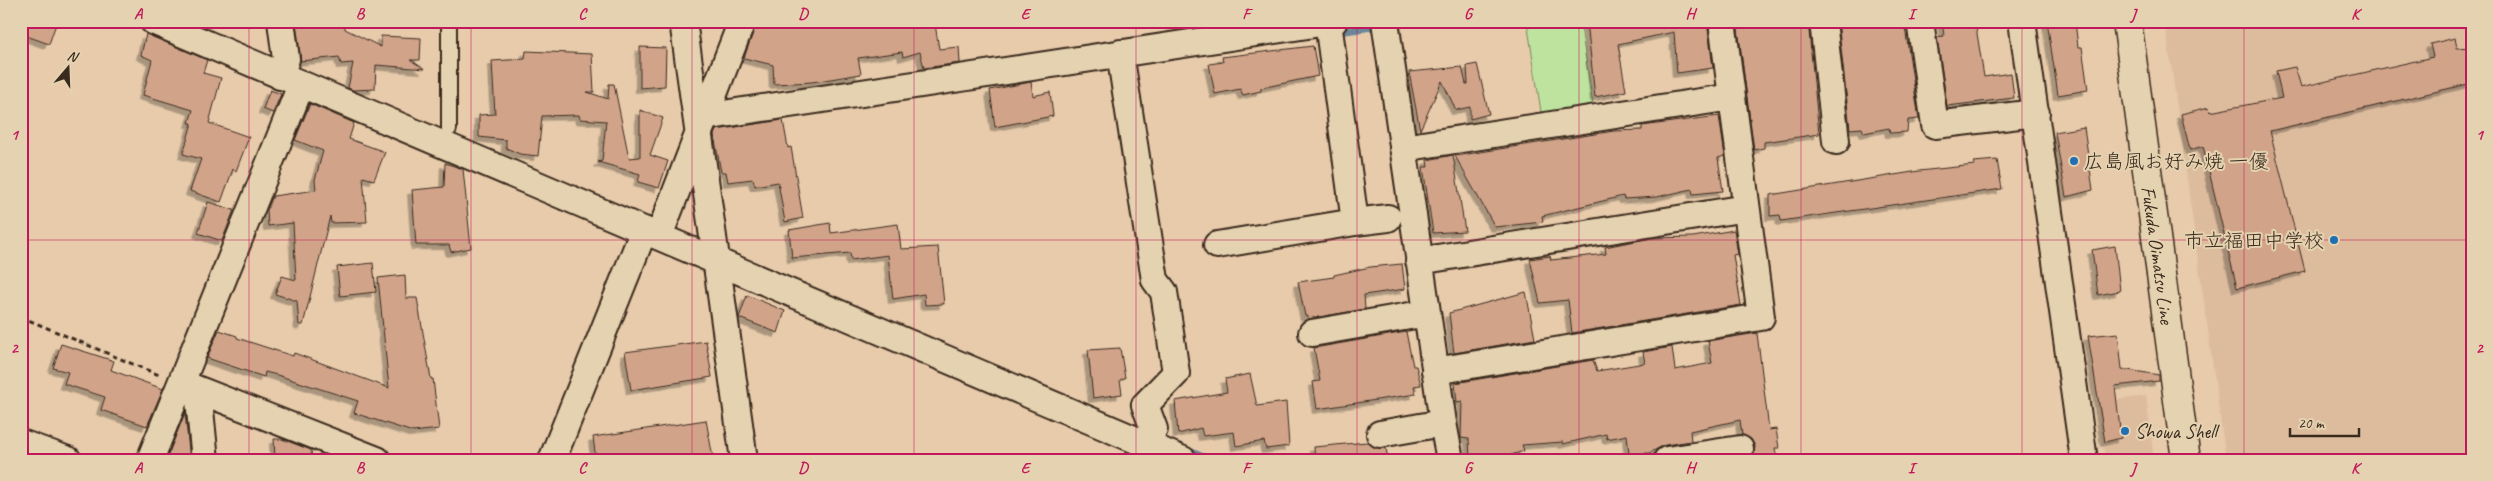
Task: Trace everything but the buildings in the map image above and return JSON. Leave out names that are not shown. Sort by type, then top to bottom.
[{"type":"main road","name":"Fukuda Oimatsu Line","points":[[2127,21],[2186,460]]},
{"type":"street","points":[[150,460],[189,387],[287,73],[281,21]]},
{"type":"street","points":[[683,21],[701,124],[716,261],[744,460]]},
{"type":"street","points":[[552,460],[651,233],[701,124],[742,21]]},
{"type":"street","points":[[1435,371],[1761,318],[1722,21]]},
{"type":"street","points":[[1822,21],[1836,141]]},
{"type":"street","points":[[1920,21],[1935,126],[2036,113]]},
{"type":"street","points":[[2022,21],[2084,460]]},
{"type":"street","points":[[701,124],[1120,53],[1188,32],[1331,22],[1355,222]]},
{"type":"street","points":[[1388,22],[1426,313],[1442,423],[1450,460]]},
{"type":"street","points":[[169,23],[445,138],[716,261],[1150,437],[1183,460]]},
{"type":"street","points":[[1120,53],[1155,280],[1164,292],[1176,373],[1145,405],[1150,437]]},
{"type":"street","points":[[1403,148],[1732,97]]},
{"type":"street","points":[[1419,261],[1746,208]]},
{"type":"street","points":[[1217,245],[1388,218]]},
{"type":"street","points":[[1312,333],[1426,313]]},
{"type":"street","points":[[189,387],[205,460]]},
{"type":"street","points":[[189,387],[377,460]]},
{"type":"street","points":[[1380,434],[1442,423]]},
{"type":"street","points":[[21,442],[68,460]]},
{"type":"street","points":[[1667,460],[1740,449]]},
{"type":"lane","points":[[445,138],[449,21]]},
{"type":"path","points":[[21,317],[189,387]]},
{"type":"shaded area","name":"市立福田中学校","points":[[2165,21],[2472,21],[2472,460],[2226,460]]},
{"type":"shaded area","name":"Showa Shell","points":[[2146,396],[2154,460],[2105,460],[2097,402]]},
{"type":"green space","points":[[1527,21],[1580,21],[1594,111],[1542,118]]},
{"type":"waterway","points":[[1333,33],[1378,26],[1378,30]]},
{"type":"waterway","points":[[1187,450],[1210,460]]},
{"type":"place","name":"広島風お好み焼 一優","points":[[2074,161]]},
{"type":"place","name":"市立福田中学校","points":[[2334,240]]},
{"type":"place","name":"Showa Shell","points":[[2125,431]]}]
